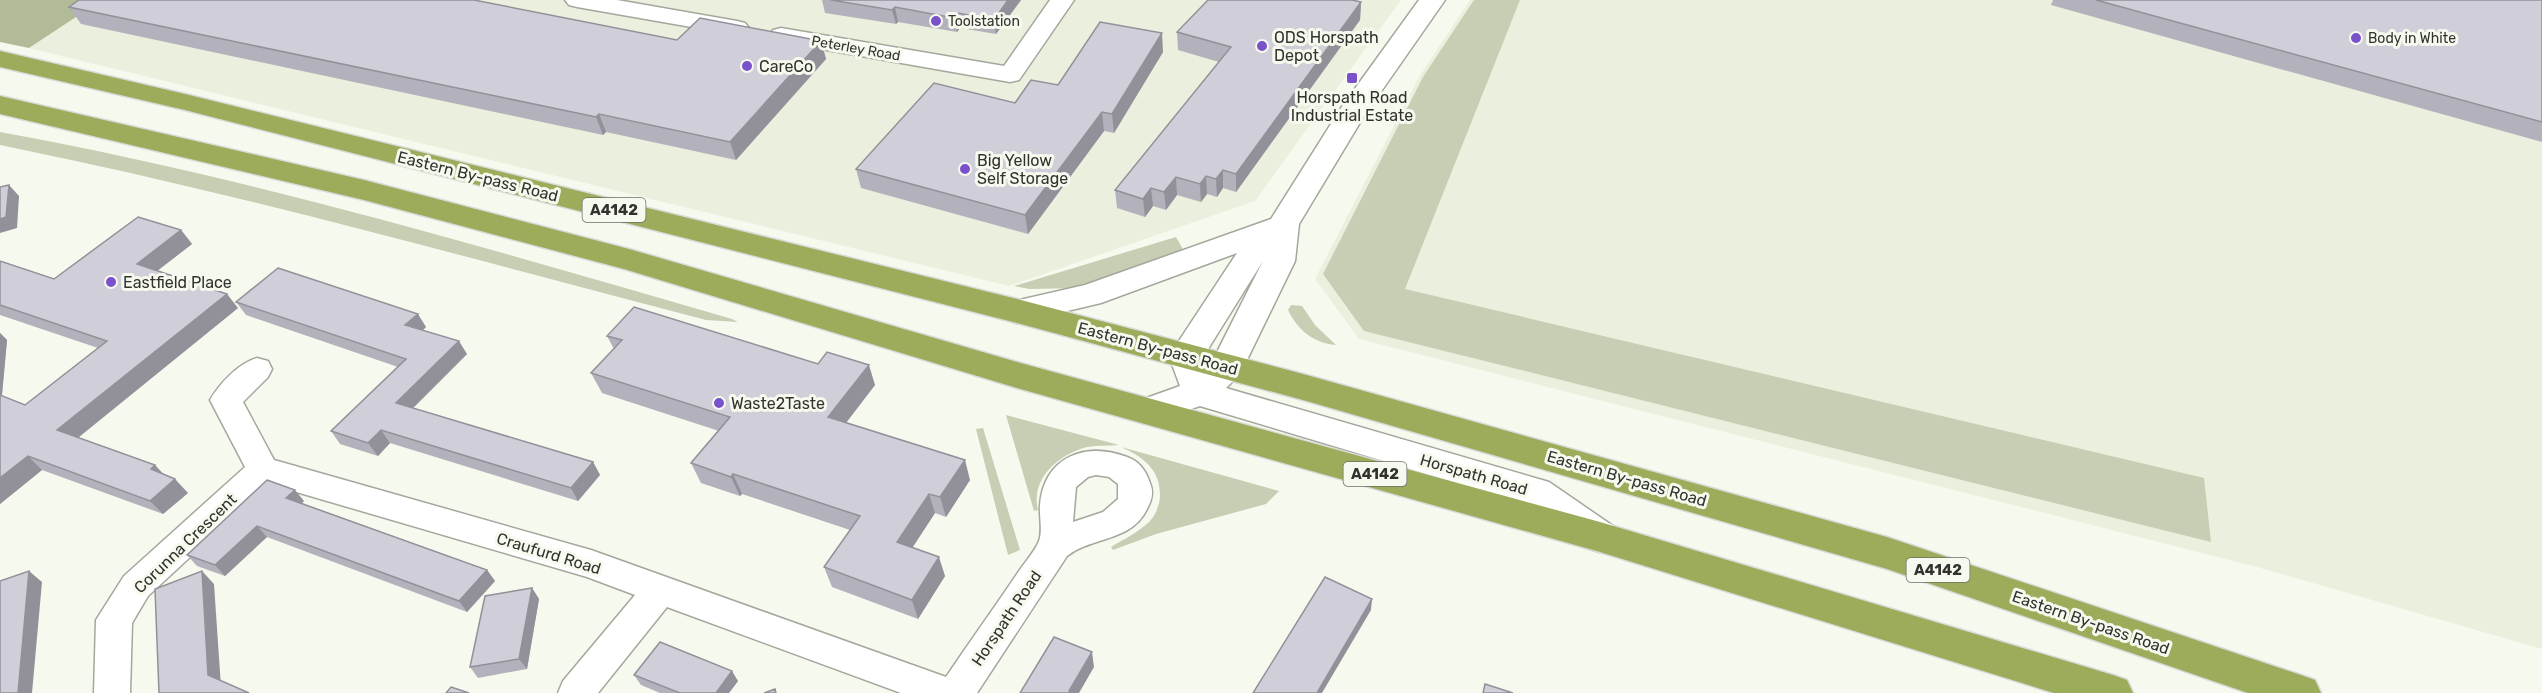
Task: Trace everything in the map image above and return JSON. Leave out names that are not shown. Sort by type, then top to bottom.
[{"type":"highway","name":"Eastern By-pass Road","points":[[0,59],[196,105],[1227,366],[1548,455],[1887,553],[2301,693]]},
{"type":"highway","name":"A4142","points":[[0,105],[364,190],[617,257],[1017,375],[1150,410],[1600,537],[2114,693]]},
{"type":"street","name":"Peterley Road","points":[[578,0],[1010,75],[1062,0]]},
{"type":"street","points":[[1199,393],[1186,356],[1252,254],[1284,224],[1352,114],[1432,0]]},
{"type":"street","points":[[1017,311],[1090,295],[1284,224]]},
{"type":"street","points":[[1150,410],[1199,393],[1227,366],[1279,261],[1284,224]]},
{"type":"street","points":[[258,369],[226,400],[263,470]]},
{"type":"street","name":"Horspath Road","points":[[1199,393],[1536,492],[1600,537]]},
{"type":"street","name":"Craufurd Road","points":[[263,470],[591,564],[946,693]]},
{"type":"street","name":"Corunna Crescent","points":[[112,693],[114,620],[136,586],[263,470]]},
{"type":"street","name":"Horspath Road","points":[[956,693],[1057,544]]},
{"type":"street","points":[[576,693],[660,590]]},
{"type":"shaded area","name":"Horspath Road Industrial Estate","points":[[81,0],[1401,0],[1255,201],[1009,286],[29,48],[84,11]]},
{"type":"shaded area","points":[[1470,0],[2542,0],[2542,649],[2257,567],[1359,339],[1315,279],[1419,77]]},
{"type":"shaded area","points":[[1474,0],[1520,0],[1405,289],[2204,478],[2211,542],[1364,331],[1323,274],[1423,77]]},
{"type":"shaded area","points":[[0,132],[93,150],[277,192],[459,241],[738,322],[706,320],[266,205],[0,145]]},
{"type":"shaded area","points":[[1176,237],[1185,253],[1080,288],[1030,289],[1014,286]]},
{"type":"shaded area","points":[[1291,305],[1302,306],[1315,325],[1336,345],[1320,342],[1307,334],[1296,324],[1288,310]]},
{"type":"shaded area","points":[[1006,415],[1119,445],[1087,447],[1066,455],[1043,478],[1038,488],[1038,510],[1034,511]]},
{"type":"shaded area","points":[[983,428],[1020,550],[1008,555],[976,429]]},
{"type":"shaded area","points":[[1121,447],[1279,491],[1266,504],[1156,534],[1113,550],[1111,547],[1150,521],[1156,512],[1160,498],[1157,478],[1149,465]]},
{"type":"green space","points":[[0,0],[81,0],[85,11],[29,48],[0,42]]},
{"type":"building","points":[[79,0],[474,0],[677,40],[700,18],[821,41],[730,142],[599,114],[596,117],[69,7]]},
{"type":"building","points":[[831,0],[1008,0],[994,20],[958,13],[954,18],[895,7],[892,10]]},
{"type":"building","points":[[1208,0],[1352,0],[1361,2],[1236,174],[1223,170],[1216,179],[1206,176],[1200,184],[1176,177],[1164,192],[1151,188],[1143,199],[1115,190],[1231,47],[1177,32]]},
{"type":"building","name":"Body in White","points":[[2096,0],[2542,0],[2542,122]]},
{"type":"building","points":[[1100,22],[1162,33],[1112,114],[1102,112],[1025,215],[856,169],[934,83],[1015,103],[1031,80],[1058,85]]},
{"type":"building","points":[[9,185],[6,217],[0,219],[0,187]]},
{"type":"building","points":[[138,217],[181,230],[137,264],[227,294],[57,430],[155,465],[151,469],[175,479],[150,501],[28,456],[0,478],[0,395],[25,405],[107,341],[0,305],[0,261],[54,279]]},
{"type":"building","points":[[278,268],[418,314],[405,325],[459,341],[396,403],[593,462],[571,488],[381,430],[368,443],[331,431],[406,359],[236,302]]},
{"type":"building","points":[[634,307],[818,364],[827,352],[869,365],[828,417],[965,460],[940,497],[929,494],[897,542],[939,557],[912,600],[824,567],[860,516],[733,474],[731,477],[691,463],[730,417],[591,373],[622,340],[607,336]]},
{"type":"building","points":[[267,480],[295,490],[286,498],[487,570],[459,601],[257,526],[215,565],[187,555]]},
{"type":"building","points":[[29,571],[18,693],[0,693],[0,581]]},
{"type":"building","points":[[202,571],[208,675],[249,693],[159,693],[155,589]]},
{"type":"building","points":[[1325,577],[1372,599],[1317,693],[1253,693]]},
{"type":"building","points":[[532,588],[519,659],[470,667],[485,596]]},
{"type":"building","points":[[1054,637],[1092,652],[1069,691],[1074,693],[1020,693]]},
{"type":"building","points":[[660,642],[732,671],[716,693],[680,693],[634,675]]},
{"type":"building","points":[[1485,684],[1513,693],[1483,693]]},
{"type":"building","points":[[451,687],[469,693],[446,693]]},
{"type":"building","points":[[775,689],[776,693],[764,693]]},
{"type":"place","name":"Toolstation","points":[[936,21]]},
{"type":"place","name":"Body in White","points":[[2356,38]]},
{"type":"place","name":"ODS Horspath Depot","points":[[1262,46]]},
{"type":"place","name":"CareCo","points":[[747,66]]},
{"type":"place","name":"Horspath Road Industrial Estate","points":[[1352,78]]},
{"type":"place","name":"Big Yellow Self Storage","points":[[965,169]]},
{"type":"place","name":"Eastfield Place","points":[[111,282]]},
{"type":"place","name":"Waste2Taste","points":[[719,403]]}]
